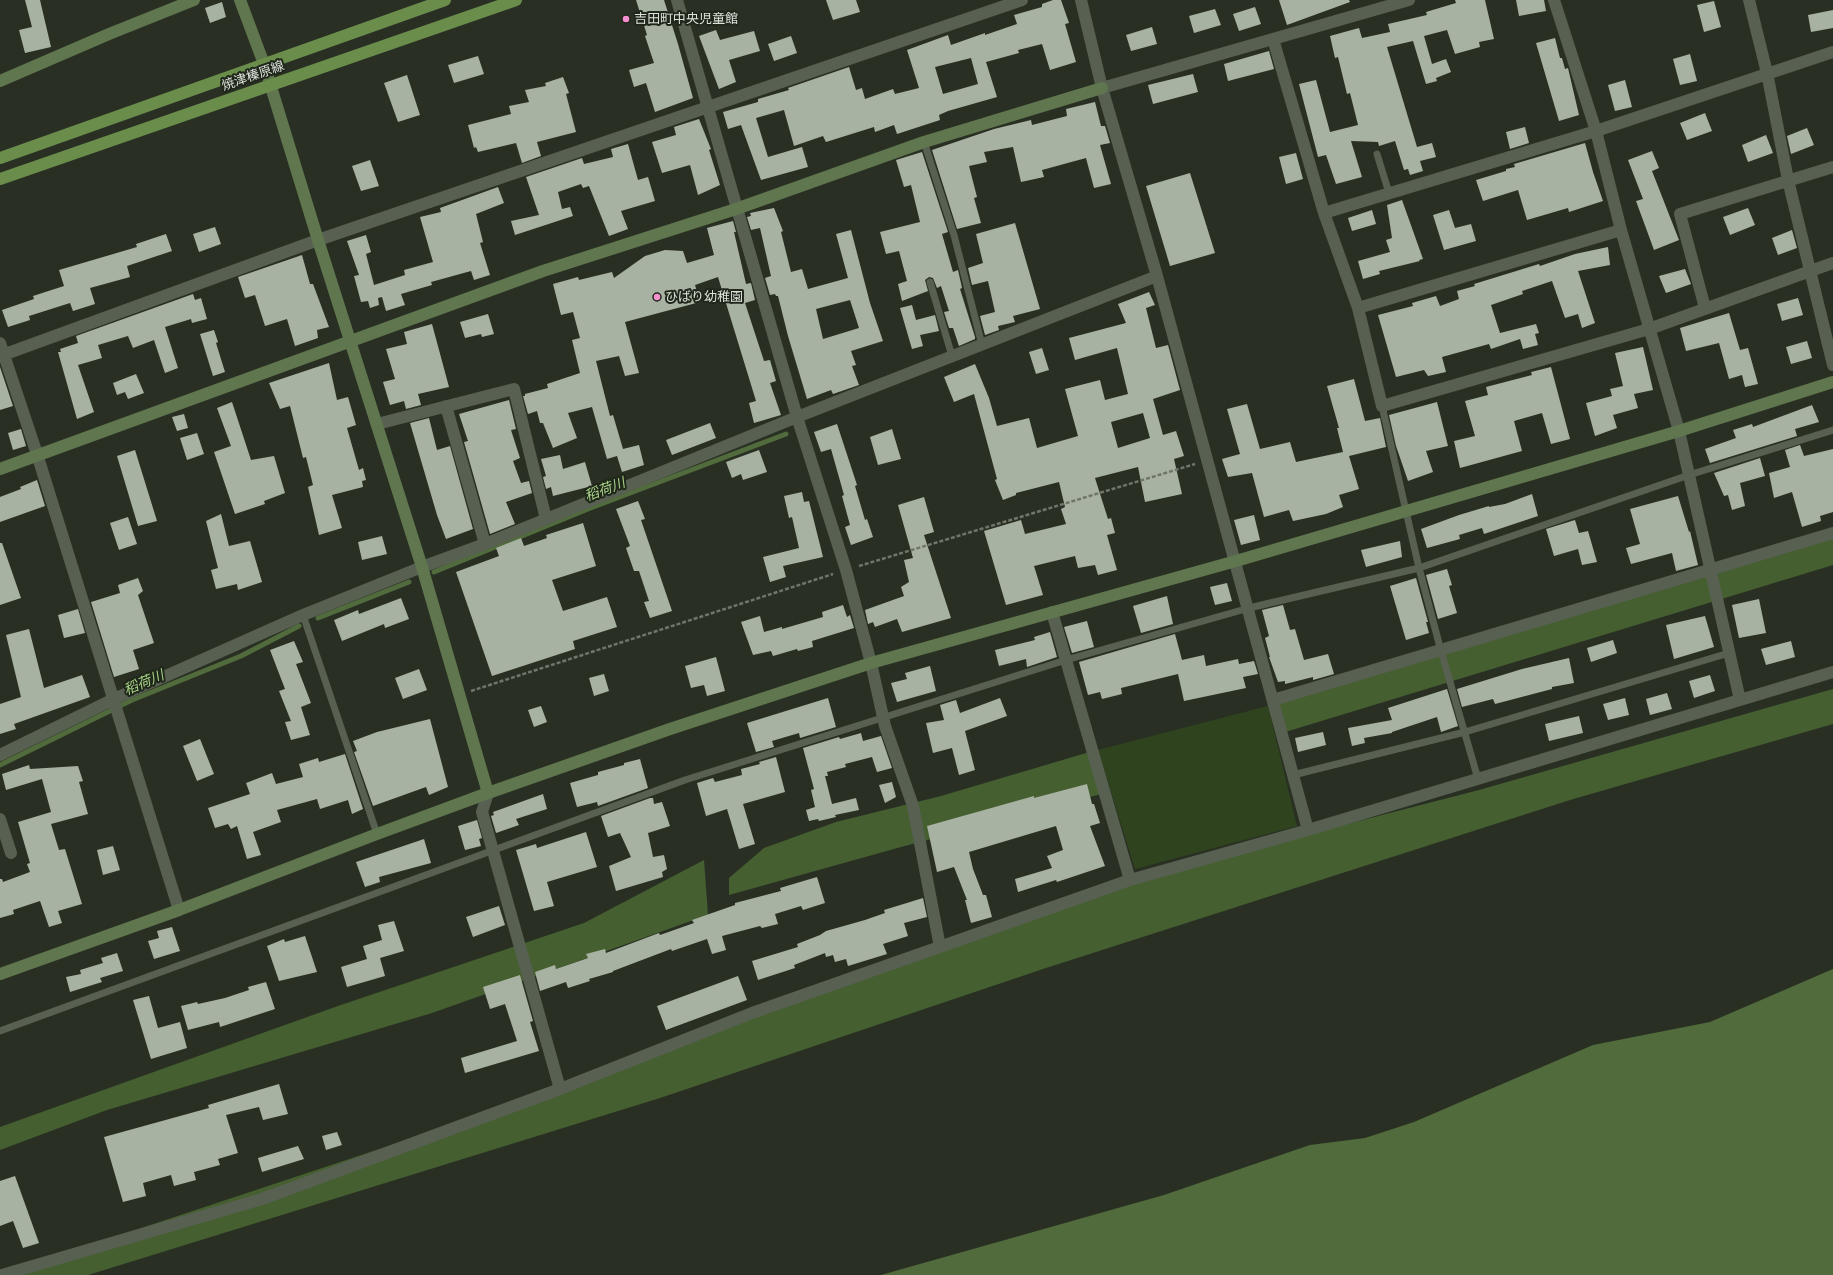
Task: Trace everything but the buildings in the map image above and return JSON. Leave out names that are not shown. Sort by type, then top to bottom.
[{"type":"main road","name":"焼津榛原線","points":[[0,158],[445,0]]},
{"type":"main road","name":"焼津榛原線","points":[[0,179],[516,0]]},
{"type":"street","points":[[0,81],[109,34],[194,0]]},
{"type":"street","points":[[240,0],[264,64],[318,240],[422,567],[488,793],[482,812],[560,1089]]},
{"type":"street","points":[[677,0],[796,417],[846,570],[871,663],[885,726],[913,806],[940,946]]},
{"type":"street","points":[[179,910],[37,454],[1,351],[707,106],[901,43],[1022,0]]},
{"type":"street","points":[[1081,0],[1102,88],[1158,276],[1308,830]]},
{"type":"street","points":[[0,469],[37,454],[543,271],[736,209],[924,142],[1102,88],[1409,0]]},
{"type":"street","points":[[1554,0],[1596,131],[1621,230],[1679,431],[1740,700]]},
{"type":"street","points":[[1749,0],[1767,73],[1788,180],[1833,365]]},
{"type":"street","points":[[1272,39],[1324,213],[1358,308],[1382,406],[1649,328],[1833,263]]},
{"type":"street","points":[[1324,213],[1596,131],[1833,52]]},
{"type":"street","points":[[1705,308],[1680,214],[1833,167]]},
{"type":"street","points":[[1358,308],[1621,230]]},
{"type":"street","points":[[0,755],[114,700],[303,615],[422,567],[485,544],[796,417],[1158,276]]},
{"type":"street","points":[[0,974],[179,910],[488,793],[670,729],[871,663],[1236,561],[1679,431],[1833,382]]},
{"type":"street","points":[[377,424],[514,389],[546,519]]},
{"type":"street","points":[[446,406],[485,544]]},
{"type":"street","points":[[1273,700],[1833,533]]},
{"type":"street","points":[[1052,612],[1130,880]]},
{"type":"street","points":[[2,1275],[262,1199],[560,1089],[752,1013],[1130,880],[1308,830],[1833,672]]},
{"type":"street","points":[[0,819],[11,853]]},
{"type":"lane","points":[[924,142],[954,235],[982,345]]},
{"type":"lane","points":[[1377,154],[1389,193]]},
{"type":"lane","points":[[930,282],[952,356]]},
{"type":"lane","points":[[1382,406],[1419,568],[1478,779]]},
{"type":"lane","points":[[0,1031],[685,780],[1066,660],[1248,608],[1419,568],[1689,475],[1833,430]]},
{"type":"lane","points":[[303,615],[377,834]]},
{"type":"lane","points":[[1293,775],[1465,732],[1729,653]]},
{"type":"path","points":[[459,695],[846,570],[1208,460]]},
{"type":"shaded area","points":[[1833,533],[1833,565],[1282,733],[1273,700]]},
{"type":"shaded area","points":[[1833,689],[1833,724],[1570,800],[1046,968],[660,1098],[88,1275],[0,1275],[560,1089],[1130,880],[1479,790]]},
{"type":"shaded area","points":[[1268,706],[1297,826],[1135,869],[1098,750]]},
{"type":"shaded area","points":[[1093,751],[1105,793],[901,847],[729,895],[729,878],[764,848],[836,822],[941,796]]},
{"type":"shaded area","points":[[704,860],[708,915],[432,1013],[107,1110],[0,1150],[0,1127],[338,1006],[584,923]]},
{"type":"shaded area","points":[[1833,969],[1833,1275],[881,1275],[1164,1195],[1310,1145],[1365,1138],[1414,1122],[1593,1045],[1710,1022]]},
{"type":"waterway","name":"稻荷川","points":[[434,572],[588,509],[786,434]]},
{"type":"waterway","name":"稻荷川","points":[[318,618],[409,582]]},
{"type":"waterway","name":"稻荷川","points":[[0,765],[132,700],[241,656],[299,626]]},
{"type":"place","name":"吉田町中央児童館","points":[[626,19]]},
{"type":"place","name":"ひばり幼稚園","points":[[657,297]]}]
